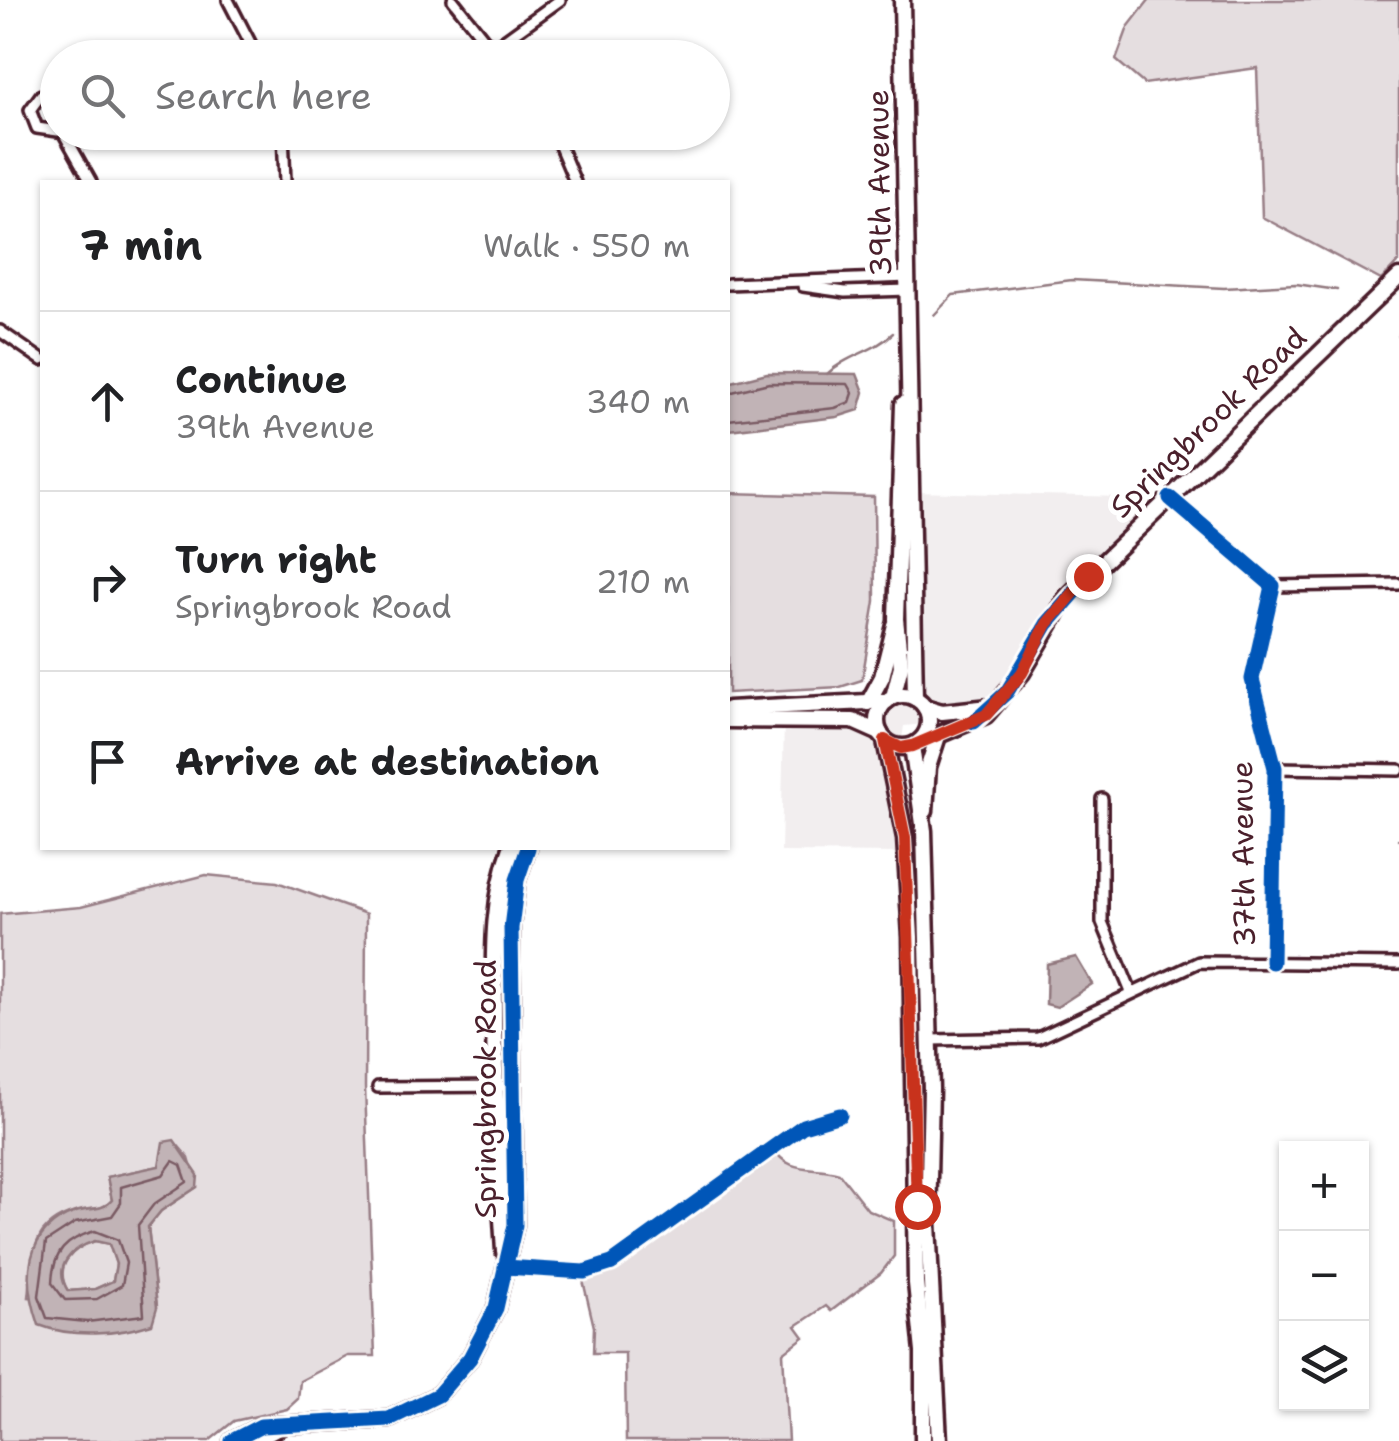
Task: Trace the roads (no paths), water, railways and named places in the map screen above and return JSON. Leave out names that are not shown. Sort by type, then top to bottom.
[{"type":"main road","name":"39th Avenue","points":[[902,0],[920,702]]},
{"type":"main road","name":"Springbrook Road","points":[[914,745],[986,715],[1022,673],[1066,598],[1399,276]]},
{"type":"main road","name":"39th Avenue","points":[[890,699],[901,666],[896,619],[898,444],[910,364]]},
{"type":"main road","points":[[868,703],[882,676],[896,619]]},
{"type":"main road","points":[[890,699],[878,716],[905,838],[912,937],[916,1283],[923,1352],[924,1441]]},
{"type":"main road","points":[[730,708],[890,699],[920,702],[942,712],[990,707]]},
{"type":"main road","points":[[730,720],[852,721],[901,748],[914,745],[930,723],[920,702]]},
{"type":"main road","points":[[924,832],[928,767],[938,736]]},
{"type":"main road","points":[[914,745],[924,832],[930,1040],[928,1223],[939,1441]]},
{"type":"main road","name":"Springbrook Road","points":[[506,1267],[495,1086],[493,928],[498,890],[510,850]]},
{"type":"main road","name":"Springbrook Road","points":[[232,1441],[260,1426],[388,1420],[438,1394],[477,1345],[496,1308],[515,1225],[511,928],[516,880],[527,850]]},
{"type":"main road","name":"Springbrook Road","points":[[254,1441],[287,1424]]},
{"type":"street","points":[[228,0],[249,40]]},
{"type":"street","points":[[453,0],[485,40]]},
{"type":"street","points":[[511,40],[560,0]]},
{"type":"street","points":[[40,95],[30,110],[40,129]]},
{"type":"street","points":[[72,150],[91,180]]},
{"type":"street","points":[[284,150],[285,180]]},
{"type":"street","points":[[562,150],[575,180]]},
{"type":"street","points":[[730,284],[909,284]]},
{"type":"street","points":[[0,331],[40,356]]},
{"type":"street","points":[[1170,498],[1273,586],[1399,584]]},
{"type":"street","name":"37th Avenue","points":[[1272,962],[1275,768],[1252,678],[1273,586]]},
{"type":"street","points":[[1275,768],[1399,770]]},
{"type":"street","points":[[1102,799],[1102,922],[1131,992]]},
{"type":"street","points":[[930,1040],[1038,1038],[1200,962],[1399,964]]},
{"type":"street","points":[[378,1087],[514,1086]]},
{"type":"street","points":[[506,1267],[584,1272],[612,1264],[804,1126],[840,1115]]},
{"type":"water","points":[[767,373],[857,374],[864,392],[859,410],[837,417],[730,430],[730,382]]},
{"type":"water","points":[[1076,957],[1092,984],[1057,1007],[1046,1004],[1047,964]]},
{"type":"water","points":[[174,1140],[198,1175],[197,1187],[161,1211],[148,1227],[157,1307],[152,1324],[95,1334],[39,1325],[30,1274],[37,1244],[59,1220],[108,1204],[112,1200],[107,1177],[159,1166],[163,1142]],"holes":[[[95,1241],[109,1244],[116,1264],[113,1281],[95,1289],[68,1291],[62,1274],[72,1253]]]},
{"type":"waterway","points":[[934,315],[953,295],[1072,280],[1224,288],[1296,284],[1337,290]]},
{"type":"waterway","points":[[827,374],[893,333]]}]
